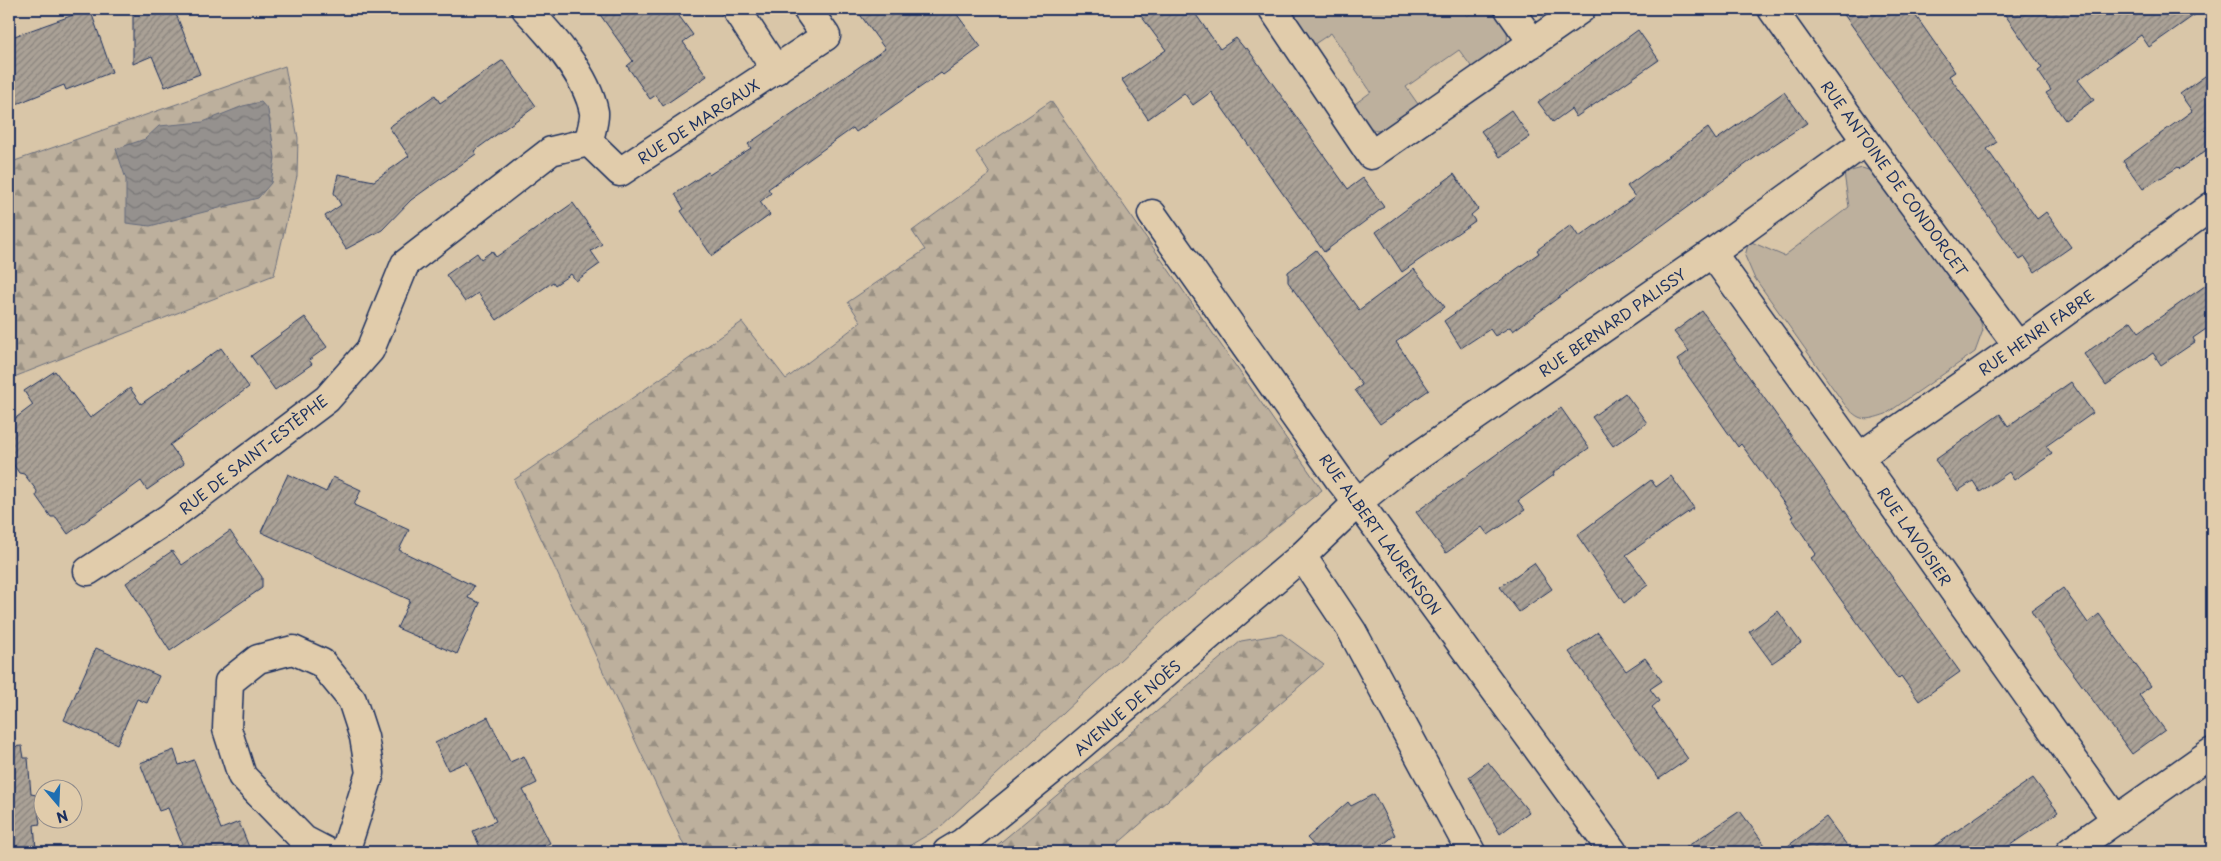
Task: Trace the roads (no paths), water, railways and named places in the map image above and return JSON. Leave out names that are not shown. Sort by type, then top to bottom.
[{"type":"street","points":[[526,9],[546,31],[584,82],[594,113],[589,142]]},
{"type":"street","name":"RUE DE MARGAUX","points":[[736,9],[776,70]]},
{"type":"street","name":"RUE DE MARGAUX","points":[[589,142],[620,172],[826,36],[807,9]]},
{"type":"street","points":[[1273,9],[1371,155],[1581,9]]},
{"type":"street","points":[[1509,9],[1533,43]]},
{"type":"street","name":"RUE ANTOINE DE CONDORCET","points":[[1772,9],[1866,141],[2018,346]]},
{"type":"street","name":"RUE BERNARD PALISSY","points":[[1358,502],[1398,470],[1712,253],[1866,141]]},
{"type":"street","name":"RUE DE SAINT-ESTÈPHE","points":[[88,571],[169,518],[327,398],[370,350],[405,264],[551,151],[589,142]]},
{"type":"street","name":"RUE HENRI FABRE","points":[[1859,457],[2018,346],[2212,206]]},
{"type":"street","name":"RUE ALBERT LAURENSON","points":[[1152,214],[1339,479],[1358,502],[1613,852]]},
{"type":"street","name":"RUE LAVOISIER","points":[[1712,253],[2116,820]]},
{"type":"street","name":"AVENUE DE NOÈS","points":[[947,852],[962,844],[1052,770],[1302,556],[1358,502]]},
{"type":"street","points":[[1302,556],[1352,631],[1464,849]]},
{"type":"street","points":[[327,852],[304,840],[242,776],[227,729],[229,682],[258,659],[293,650],[322,663],[352,700],[364,736],[370,773],[345,852]]},
{"type":"street","points":[[2070,852],[2212,752]]},
{"type":"water","points":[[261,102],[268,110],[275,158],[271,183],[258,198],[150,226],[126,223],[126,179],[116,149],[145,139],[159,126],[203,122],[243,106]]}]
